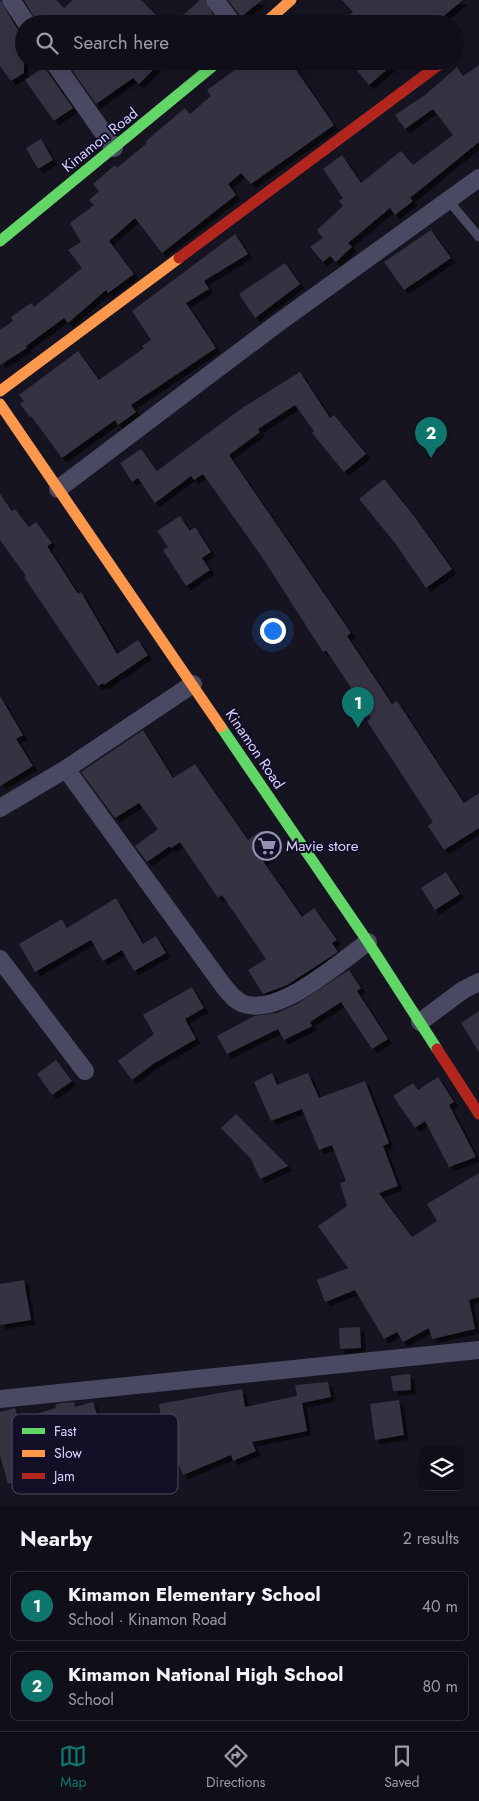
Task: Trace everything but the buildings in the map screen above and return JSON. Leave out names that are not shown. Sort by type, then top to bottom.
[{"type":"street","points":[[10,0],[21,15]]},
{"type":"street","points":[[215,0],[226,15]]},
{"type":"street","points":[[274,15],[291,0]]},
{"type":"street","points":[[60,70],[114,148]]},
{"type":"street","name":"Kinamon Road","points":[[0,241],[208,70]]},
{"type":"street","points":[[0,391],[432,70]]},
{"type":"street","points":[[58,489],[278,323],[479,178]]},
{"type":"street","name":"Kinamon Road","points":[[0,404],[368,942],[479,1114]]},
{"type":"street","points":[[0,808],[66,769],[193,684]]},
{"type":"street","points":[[66,769],[229,993],[243,1004],[259,1006],[278,1002],[296,992],[368,942]]},
{"type":"street","points":[[0,959],[85,1071]]},
{"type":"street","points":[[420,1022],[463,990],[479,982]]},
{"type":"street","points":[[0,1399],[479,1350]]},
{"type":"lane","points":[[448,200],[479,237]]},
{"type":"traffic: fast","points":[[0,241],[208,70]]},
{"type":"traffic: fast","points":[[221,727],[368,942],[437,1049]]},
{"type":"traffic: slow","points":[[274,15],[291,0]]},
{"type":"traffic: slow","points":[[0,391],[179,258]]},
{"type":"traffic: slow","points":[[0,404],[221,727]]},
{"type":"traffic: jam","points":[[179,258],[432,70]]},
{"type":"traffic: jam","points":[[437,1049],[479,1114]]},
{"type":"place","name":"Kimamon National High School","points":[[431,458]]},
{"type":"place","name":"Kimamon Elementary School","points":[[358,728]]},
{"type":"place","name":"Mavie store","points":[[267,846]]}]
